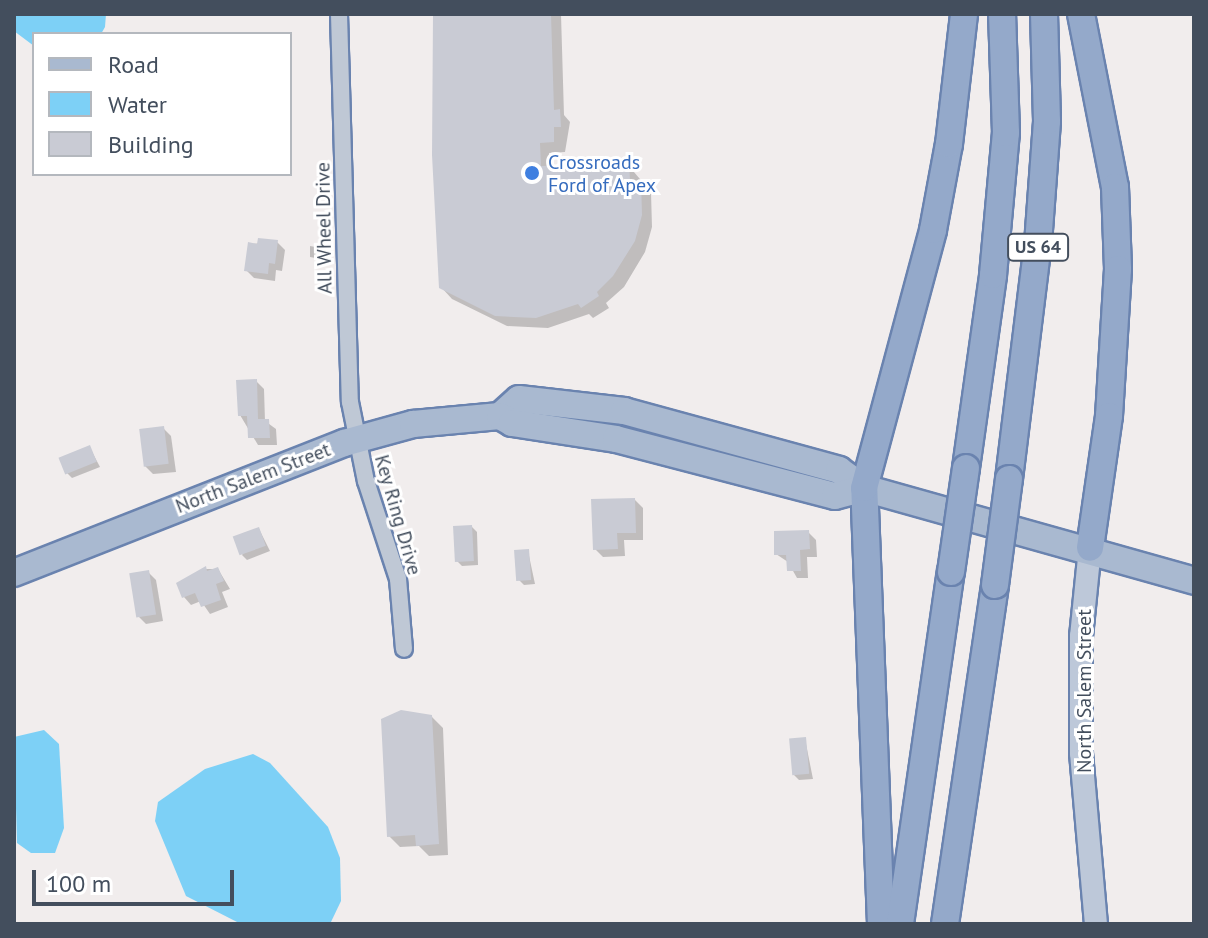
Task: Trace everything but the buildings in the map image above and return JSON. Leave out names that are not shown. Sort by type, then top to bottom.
[{"type":"highway","points":[[881,924],[864,488],[933,230],[949,144],[964,14]]},
{"type":"highway","name":"US 64","points":[[900,924],[993,275],[1006,133],[1002,14]]},
{"type":"highway","name":"US 64","points":[[945,924],[995,585],[1038,244],[1047,121],[1044,14]]},
{"type":"highway","points":[[1081,14],[1115,187],[1118,269],[1111,400],[1090,548]]},
{"type":"main road","name":"North Salem Street","points":[[500,416],[513,399],[557,400],[701,432],[839,470],[864,488],[1090,548],[1081,636],[1081,753],[1096,924]]},
{"type":"main road","name":"North Salem Street","points":[[14,573],[356,440],[413,424],[500,416],[512,423],[576,429],[835,496],[864,488]]},
{"type":"main road","points":[[576,429],[623,426],[687,442],[701,432]]},
{"type":"main road","points":[[1090,548],[1194,581]]},
{"type":"street","name":"All Wheel Drive","points":[[339,14],[347,345],[356,440]]},
{"type":"street","name":"Key Ring Drive","points":[[356,440],[398,579],[404,649]]},
{"type":"water","points":[[14,14],[106,14],[102,32],[32,32],[32,44],[14,31]]},
{"type":"water","points":[[44,730],[59,744],[64,828],[55,853],[31,853],[17,843],[14,737]]},
{"type":"water","points":[[253,754],[270,763],[328,827],[340,858],[341,901],[330,924],[241,924],[186,896],[155,821],[158,802],[205,769]]},
{"type":"place","name":"Crossroads Ford of Apex","points":[[532,173]]}]
